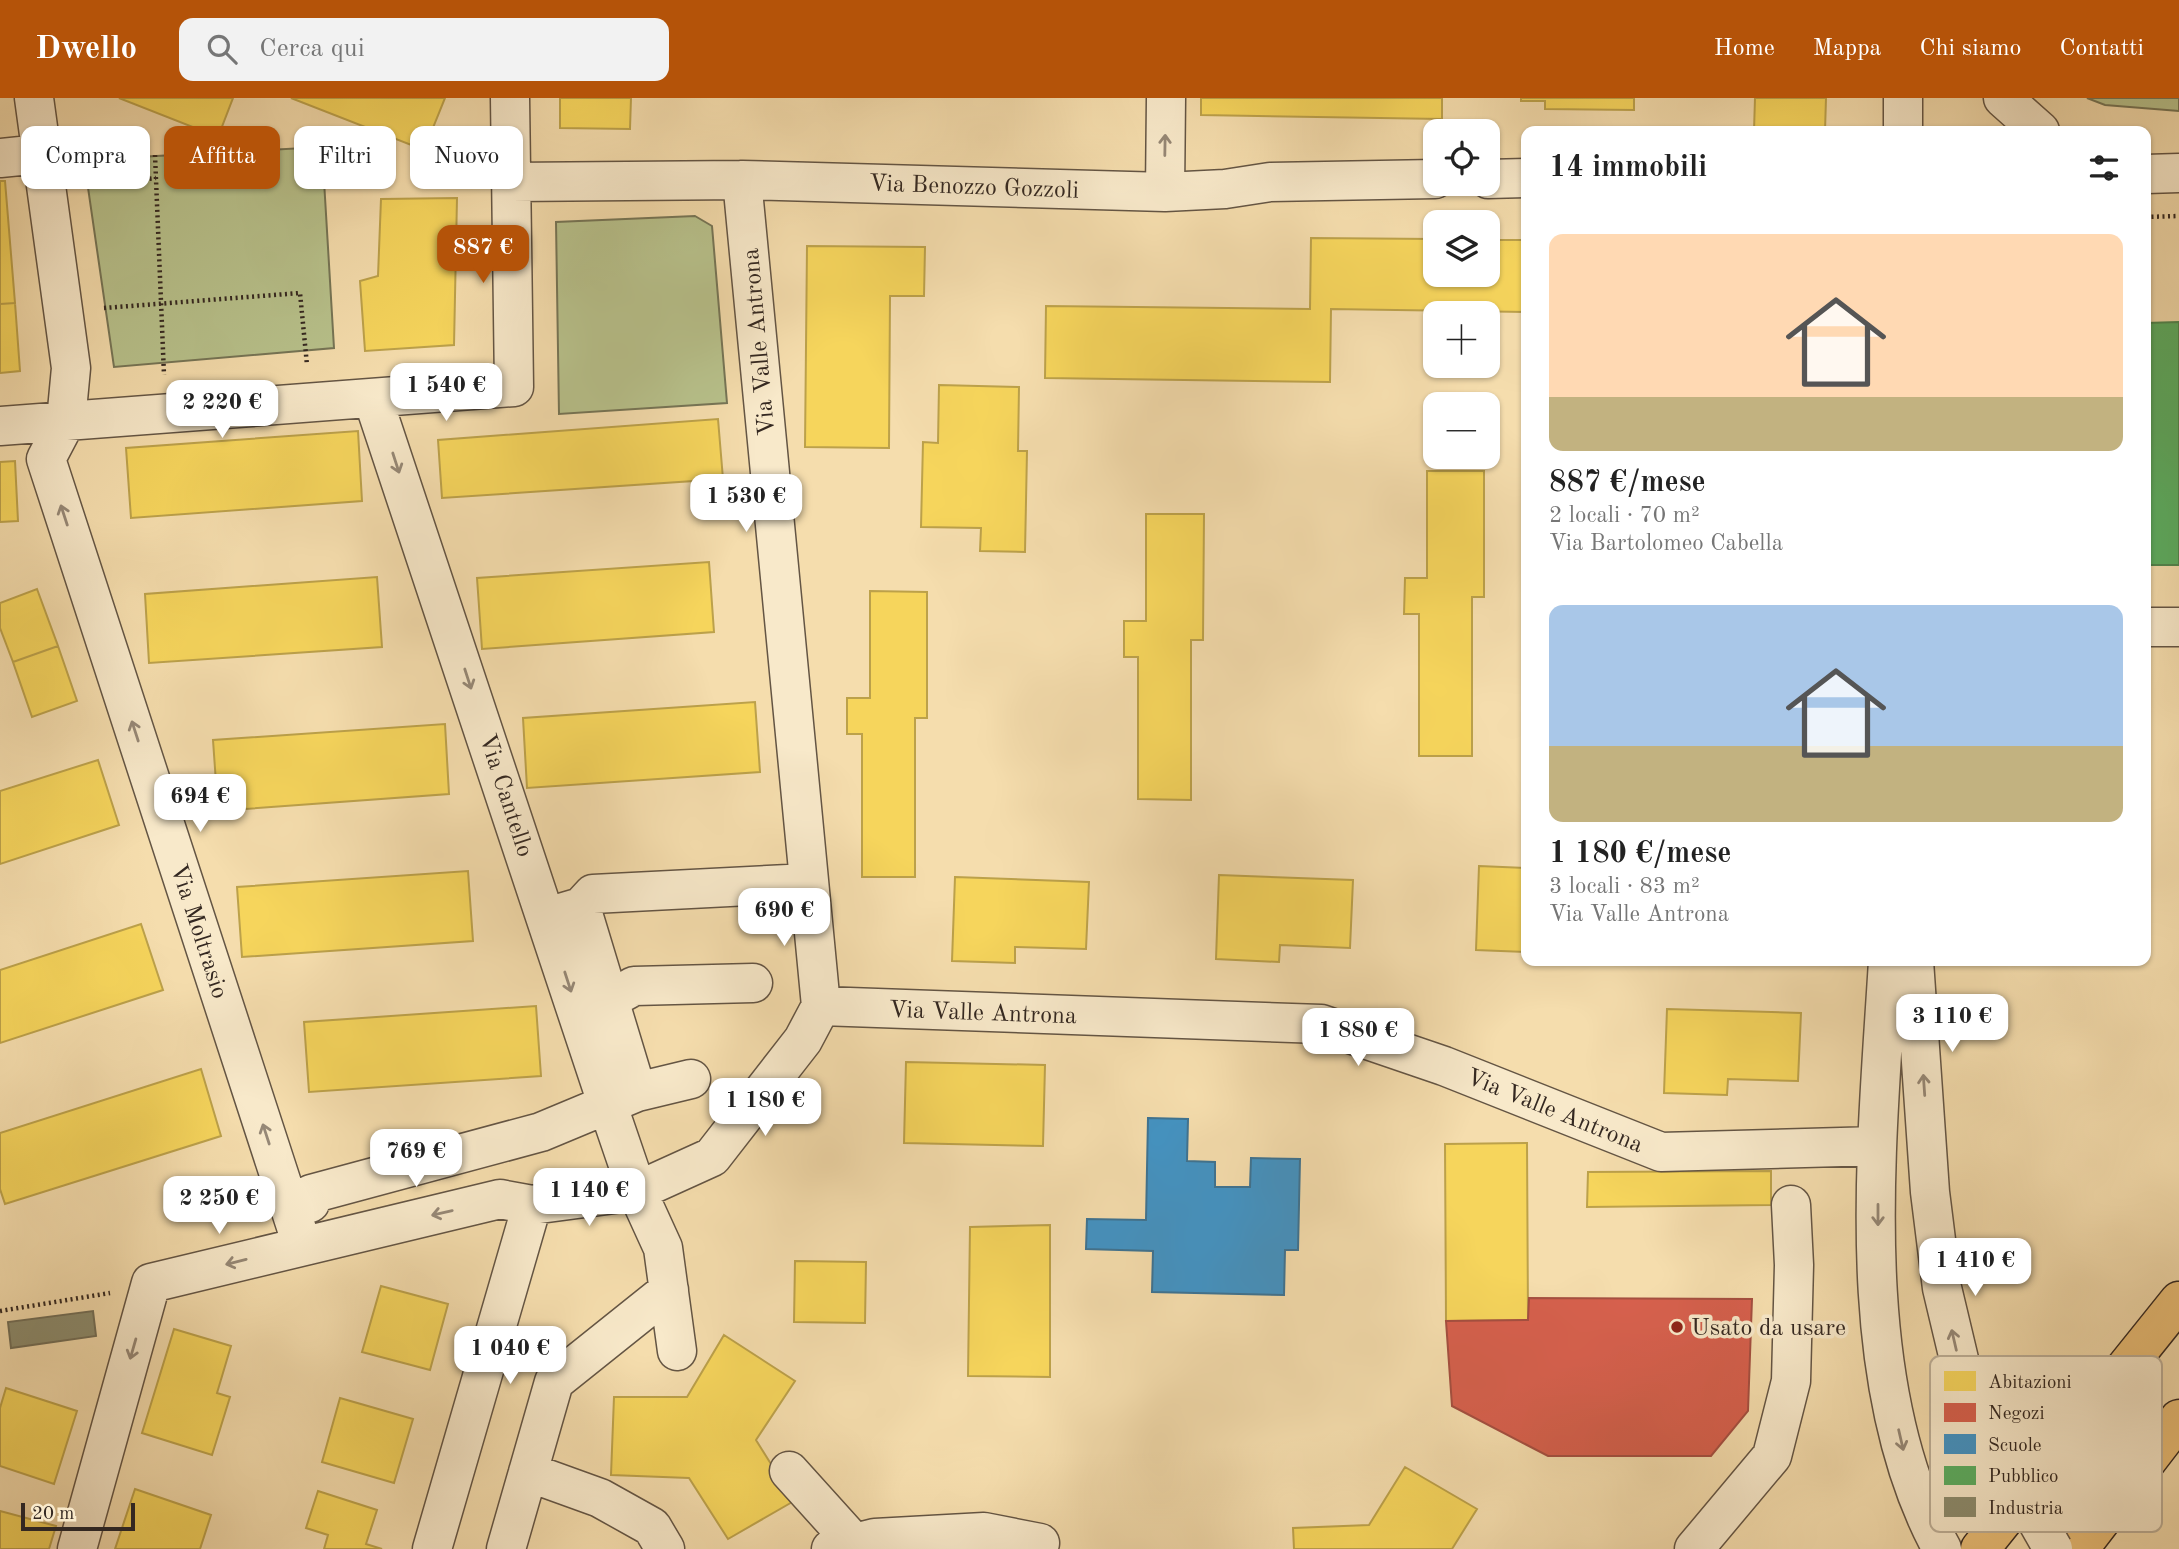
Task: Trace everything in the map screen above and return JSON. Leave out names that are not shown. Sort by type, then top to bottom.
[{"type":"main road","points":[[2135,1356],[2179,1301]]},
{"type":"main road","points":[[2162,1441],[2179,1419]]},
{"type":"main road","points":[[1980,1549],[1994,1532]]},
{"type":"main road","points":[[2079,1549],[2092,1532]]},
{"type":"street","points":[[34,98],[37,126]]},
{"type":"street","points":[[510,98],[511,126]]},
{"type":"street","points":[[1165,191],[1166,98]]},
{"type":"street","points":[[1903,98],[1903,126]]},
{"type":"street","points":[[2003,98],[2034,126]]},
{"type":"street","points":[[0,158],[21,156]]},
{"type":"street","points":[[2151,174],[2179,173]]},
{"type":"street","points":[[1500,179],[1521,178]]},
{"type":"street","name":"Via Benozzo Gozzoli","points":[[523,183],[741,180],[1165,191],[1225,189],[1270,182],[1423,179]]},
{"type":"street","name":"Via Valle Antrona","points":[[741,180],[821,1006],[1321,1024],[1444,1066],[1661,1152],[1877,1146]]},
{"type":"street","points":[[45,189],[71,369],[66,421]]},
{"type":"street","points":[[0,426],[514,387],[512,189]]},
{"type":"street","name":"Via Cantello","points":[[373,399],[564,912],[622,1099],[637,1191],[663,1248],[677,1351]]},
{"type":"street","name":"Via Moltrasio","points":[[66,421],[46,459],[302,1245]]},
{"type":"street","points":[[2151,626],[2179,628]]},
{"type":"street","points":[[622,1099],[607,1001],[564,912],[593,894],[808,883]]},
{"type":"street","points":[[1888,966],[1877,1146],[1878,1293],[1885,1371],[1904,1452],[1930,1522]]},
{"type":"street","points":[[1914,966],[1930,1192],[1942,1288],[1958,1356]]},
{"type":"street","points":[[607,1001],[634,986],[753,983]]},
{"type":"street","points":[[77,1549],[151,1283],[500,1199],[532,1205],[637,1191],[712,1157],[803,1040],[821,1006]]},
{"type":"street","points":[[310,1203],[311,1194],[541,1132],[622,1099],[691,1080]]},
{"type":"street","points":[[432,1549],[532,1205]]},
{"type":"street","points":[[1694,1549],[1772,1456],[1791,1381],[1794,1265],[1791,1205]]},
{"type":"street","points":[[506,1549],[554,1382],[669,1290]]},
{"type":"street","points":[[789,1471],[842,1546],[875,1538],[984,1532],[1040,1543]]},
{"type":"street","points":[[528,1472],[600,1499],[652,1527],[665,1549]]},
{"type":"street","points":[[2043,1532],[2053,1549]]},
{"type":"path","points":[[155,155],[164,376]]},
{"type":"path","points":[[46,195],[86,186],[156,178]]},
{"type":"path","points":[[2151,217],[2179,216]]},
{"type":"path","points":[[104,308],[300,293],[307,365]]},
{"type":"path","points":[[0,1311],[151,1283]]},
{"type":"green space","points":[[2087,98],[2179,98],[2179,111],[2105,105]]},
{"type":"green space","points":[[280,149],[294,149],[294,189],[325,189],[334,348],[114,367],[88,189],[150,189],[150,156],[164,156],[164,189],[280,189]]},
{"type":"green space","points":[[695,216],[712,226],[727,403],[559,414],[556,222]]},
{"type":"building: Abitazioni","points":[[119,98],[233,98],[222,126],[190,126]]},
{"type":"building: Abitazioni","points":[[291,98],[445,98],[434,126],[410,126],[410,145],[396,139],[396,126],[363,126]]},
{"type":"building: Abitazioni","points":[[560,98],[631,98],[630,129],[560,128]]},
{"type":"building: Abitazioni","points":[[1201,98],[1442,98],[1442,119],[1201,115]]},
{"type":"building: Abitazioni","points":[[1521,98],[1634,98],[1634,110],[1545,109],[1545,101],[1521,101]]},
{"type":"building: Abitazioni","points":[[1755,98],[1826,98],[1825,126],[1754,126]]},
{"type":"building: Abitazioni","points":[[0,181],[5,181],[15,303],[0,304]]},
{"type":"building: Abitazioni","points":[[457,198],[454,345],[365,351],[360,281],[378,276],[381,199]]},
{"type":"building: Abitazioni","points":[[1311,238],[1423,239],[1423,287],[1500,287],[1500,240],[1521,240],[1521,312],[1500,312],[1500,301],[1423,301],[1423,310],[1331,309],[1330,382],[1045,378],[1046,306],[1310,309]]},
{"type":"building: Abitazioni","points":[[807,246],[925,247],[924,296],[890,296],[889,448],[805,447]]},
{"type":"building: Abitazioni","points":[[15,303],[20,371],[0,373],[0,304]]},
{"type":"building: Abitazioni","points":[[939,385],[1019,387],[1018,451],[1027,451],[1025,552],[980,551],[981,528],[921,527],[923,442],[938,443]]},
{"type":"building: Abitazioni","points":[[718,419],[723,479],[442,498],[438,440]]},
{"type":"building: Abitazioni","points":[[358,431],[362,501],[131,518],[126,448]]},
{"type":"building: Abitazioni","points":[[15,461],[18,521],[0,522],[0,462]]},
{"type":"building: Abitazioni","points":[[1427,471],[1484,471],[1484,597],[1472,597],[1472,756],[1419,756],[1419,614],[1404,614],[1405,578],[1427,578]]},
{"type":"building: Abitazioni","points":[[1146,514],[1204,514],[1203,640],[1191,640],[1191,800],[1138,799],[1138,657],[1124,657],[1124,621],[1146,621]]},
{"type":"building: Abitazioni","points":[[709,562],[714,632],[482,649],[477,578]]},
{"type":"building: Abitazioni","points":[[377,577],[382,647],[149,663],[145,594]]},
{"type":"building: Abitazioni","points":[[37,589],[58,646],[13,662],[0,628],[0,603]]},
{"type":"building: Abitazioni","points":[[870,591],[927,592],[927,718],[915,718],[915,877],[862,877],[862,734],[847,734],[847,698],[870,698]]},
{"type":"building: Abitazioni","points":[[58,646],[77,701],[32,717],[13,662]]},
{"type":"building: Abitazioni","points":[[755,702],[760,772],[527,788],[523,718]]},
{"type":"building: Abitazioni","points":[[445,724],[449,794],[218,811],[213,740]]},
{"type":"building: Abitazioni","points":[[98,760],[119,825],[0,864],[0,791]]},
{"type":"building: Abitazioni","points":[[1479,866],[1521,868],[1521,952],[1476,950]]},
{"type":"building: Abitazioni","points":[[468,871],[473,941],[242,957],[237,887]]},
{"type":"building: Abitazioni","points":[[1219,875],[1353,880],[1350,948],[1280,945],[1279,962],[1216,959]]},
{"type":"building: Abitazioni","points":[[955,877],[1089,882],[1086,949],[1015,947],[1015,963],[952,961]]},
{"type":"building: Abitazioni","points":[[141,924],[163,990],[0,1043],[0,970]]},
{"type":"building: Abitazioni","points":[[536,1006],[541,1076],[309,1092],[304,1022]]},
{"type":"building: Abitazioni","points":[[1667,1009],[1801,1013],[1798,1081],[1728,1079],[1727,1095],[1664,1093]]},
{"type":"building: Abitazioni","points":[[906,1062],[1045,1065],[1043,1146],[904,1143]]},
{"type":"building: Abitazioni","points":[[201,1069],[221,1136],[5,1204],[0,1189],[0,1133]]},
{"type":"building: Abitazioni","points":[[1527,1143],[1528,1320],[1446,1321],[1445,1144]]},
{"type":"building: Abitazioni","points":[[1771,1171],[1771,1205],[1587,1207],[1588,1172]]},
{"type":"building: Abitazioni","points":[[1050,1225],[1050,1377],[968,1376],[970,1227]]},
{"type":"building: Abitazioni","points":[[795,1261],[866,1262],[865,1323],[794,1322]]},
{"type":"building: Abitazioni","points":[[381,1286],[448,1304],[430,1370],[362,1352]]},
{"type":"building: Abitazioni","points":[[174,1329],[231,1346],[217,1393],[230,1397],[212,1455],[142,1433]]},
{"type":"building: Abitazioni","points":[[724,1335],[795,1381],[756,1440],[794,1501],[728,1539],[689,1478],[611,1475],[614,1397],[687,1397]]},
{"type":"building: Abitazioni","points":[[6,1388],[77,1411],[54,1484],[0,1466],[0,1408]]},
{"type":"building: Abitazioni","points":[[340,1398],[413,1419],[394,1483],[322,1462]]},
{"type":"building: Abitazioni","points":[[1405,1467],[1477,1509],[1452,1549],[1294,1549],[1293,1528],[1369,1525]]},
{"type":"building: Abitazioni","points":[[135,1489],[211,1515],[200,1549],[115,1549]]},
{"type":"building: Abitazioni","points":[[318,1491],[377,1510],[366,1544],[382,1549],[324,1549],[328,1535],[306,1528]]},
{"type":"building: Abitazioni","points":[[0,1511],[56,1526],[49,1549],[0,1549]]},
{"type":"building: Negozi","points":[[1529,1298],[1752,1299],[1748,1411],[1711,1456],[1548,1456],[1452,1406],[1446,1321],[1528,1320]]},
{"type":"building: Scuole","points":[[1148,1118],[1188,1119],[1187,1161],[1215,1162],[1215,1187],[1250,1187],[1251,1158],[1300,1159],[1298,1250],[1285,1250],[1284,1295],[1152,1292],[1153,1251],[1086,1249],[1087,1219],[1146,1220]]},
{"type":"building: Pubblico","points":[[2179,322],[2179,565],[2151,565],[2151,323]]},
{"type":"building: Industria","points":[[93,1311],[96,1336],[11,1348],[8,1322]]},
{"type":"place","name":"Usato da usare","points":[[1677,1327]]}]
